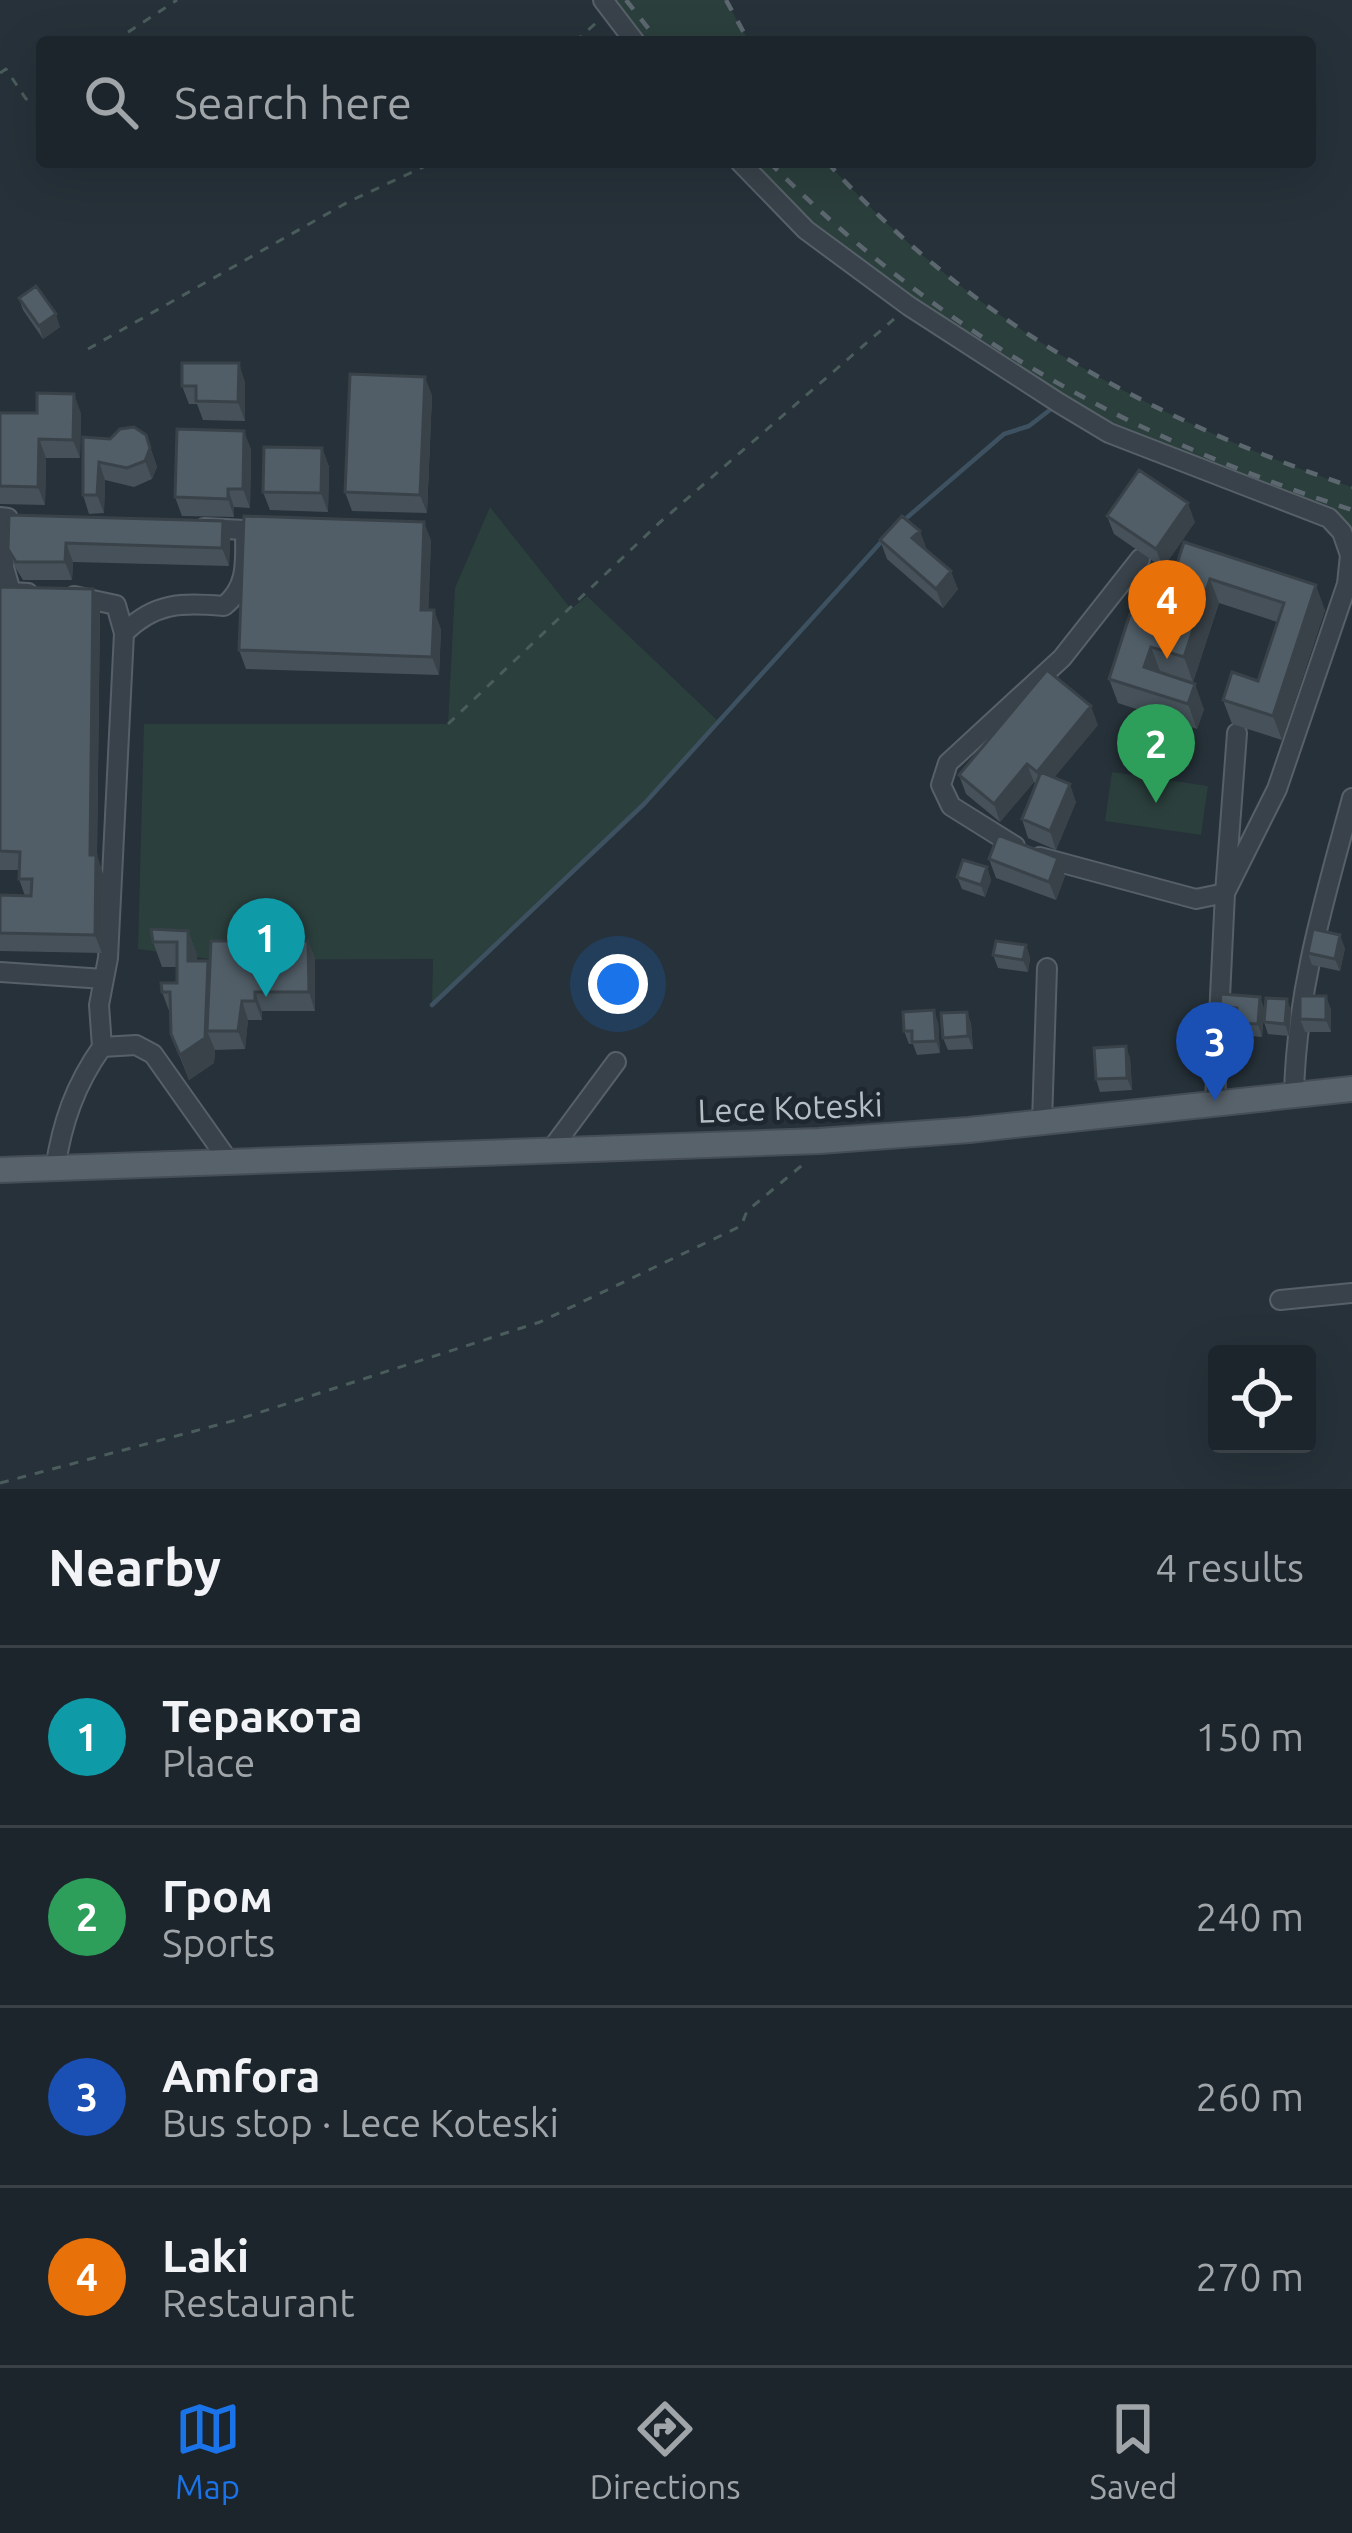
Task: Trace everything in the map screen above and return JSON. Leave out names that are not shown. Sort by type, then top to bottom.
[{"type":"main road","name":"Lece Koteski","points":[[0,1170],[819,1141],[1352,1089]]},
{"type":"street","points":[[603,0],[630,36]]},
{"type":"street","points":[[746,168],[806,230],[909,306],[1109,433],[1329,518],[1342,532],[1350,555],[1338,616],[1277,789],[1225,893]]},
{"type":"street","points":[[32,519],[4,518],[4,567],[11,592],[75,596],[116,605],[124,633],[102,1047],[76,1091],[62,1128],[55,1169]]},
{"type":"street","points":[[174,526],[267,531]]},
{"type":"street","points":[[124,633],[145,612],[176,602],[224,606],[238,594],[245,572],[245,530]]},
{"type":"street","points":[[1140,560],[1063,658],[947,763],[941,785],[951,806],[1004,842],[1050,861],[1196,899],[1225,893]]},
{"type":"street","points":[[1215,1101],[1237,733]]},
{"type":"street","points":[[1294,1095],[1295,1039],[1306,967],[1352,798]]},
{"type":"street","points":[[1042,1122],[1047,968]]},
{"type":"street","points":[[0,972],[104,979]]},
{"type":"street","points":[[102,1047],[136,1045],[153,1054],[228,1160]]},
{"type":"street","points":[[553,1148],[616,1061]]},
{"type":"street","points":[[1280,1300],[1352,1293]]},
{"type":"path","points":[[122,36],[177,0]]},
{"type":"path","points":[[0,73],[6,69],[26,98],[36,97]]},
{"type":"path","points":[[88,349],[348,202],[421,168]]},
{"type":"path","points":[[448,724],[658,524],[909,306]]},
{"type":"path","points":[[0,1484],[236,1420],[540,1322],[742,1226],[747,1211],[804,1165],[819,1141]]},
{"type":"green space","points":[[603,0],[726,0],[746,36],[630,36]]},
{"type":"green space","points":[[746,168],[833,168],[941,271],[1068,359],[1205,430],[1352,487],[1352,572],[1342,532],[1109,433],[806,230]]},
{"type":"green space","points":[[490,507],[571,609],[587,596],[717,720],[644,804],[432,1005],[433,959],[217,960],[138,949],[144,724],[448,724],[455,588]]},
{"type":"green space","points":[[1112,772],[1208,786],[1201,835],[1105,821]]},
{"type":"building","points":[[36,286],[56,314],[39,326],[19,298]]},
{"type":"building","points":[[182,363],[239,363],[238,402],[196,401],[196,386],[182,386]]},
{"type":"building","points":[[350,374],[425,377],[420,495],[345,492]]},
{"type":"building","points":[[37,393],[74,394],[73,440],[39,439],[38,487],[0,486],[0,413],[37,413]]},
{"type":"building","points":[[134,427],[146,435],[150,448],[145,461],[127,468],[99,462],[97,495],[83,495],[83,437],[110,439],[120,429]]},
{"type":"building","points":[[177,429],[244,431],[243,489],[228,489],[228,499],[175,497]]},
{"type":"building","points":[[264,447],[322,448],[321,493],[263,492]]},
{"type":"building","points":[[1139,470],[1188,503],[1156,549],[1107,516]]},
{"type":"building","points":[[9,515],[223,521],[222,548],[66,543],[65,562],[16,562],[8,549]]},
{"type":"building","points":[[244,516],[424,522],[421,610],[434,610],[432,657],[239,650]]},
{"type":"building","points":[[902,516],[920,531],[912,538],[951,571],[936,589],[880,540]]},
{"type":"building","points":[[1184,542],[1316,585],[1273,716],[1223,700],[1232,672],[1258,681],[1284,603],[1210,579],[1184,657],[1151,647],[1144,667],[1195,684],[1188,704],[1109,679],[1130,614],[1158,623]]},
{"type":"building","points":[[0,587],[93,589],[90,855],[96,855],[95,935],[0,933],[0,895],[31,896],[32,879],[19,879],[20,852],[0,851]]},
{"type":"building","points":[[1047,670],[1091,706],[1037,772],[1027,764],[994,804],[959,775]]},
{"type":"building","points":[[1041,772],[1070,784],[1050,831],[1022,819]]},
{"type":"building","points":[[998,835],[1058,858],[1049,882],[989,859]]},
{"type":"building","points":[[963,860],[987,867],[981,885],[957,877]]},
{"type":"building","points":[[151,929],[188,931],[188,961],[208,961],[205,1038],[180,1055],[171,1034],[170,992],[162,992],[161,983],[177,983],[177,942],[153,942]]},
{"type":"building","points":[[1313,929],[1340,935],[1335,959],[1308,953]]},
{"type":"building","points":[[211,941],[308,941],[309,992],[255,992],[255,1001],[242,1001],[238,1031],[207,1031]]},
{"type":"building","points":[[996,941],[1026,945],[1023,960],[993,955]]},
{"type":"building","points":[[1221,994],[1260,997],[1258,1024],[1237,1023],[1237,1008],[1220,1006]]},
{"type":"building","points":[[1300,996],[1326,996],[1326,1020],[1300,1019]]},
{"type":"building","points":[[1266,998],[1287,999],[1285,1024],[1264,1022]]},
{"type":"building","points":[[934,1010],[936,1041],[912,1042],[912,1031],[904,1031],[903,1012]]},
{"type":"building","points":[[967,1012],[968,1036],[943,1038],[941,1013]]},
{"type":"building","points":[[1126,1046],[1127,1078],[1096,1079],[1094,1048]]},
{"type":"waterway","points":[[903,521],[1004,434],[1029,426],[1055,406]]},
{"type":"waterway","points":[[432,1005],[644,804],[882,541]]},
{"type":"railway","points":[[626,0],[654,36]]},
{"type":"railway","points":[[726,0],[746,36]]},
{"type":"railway","points":[[775,168],[901,279],[1039,372],[1188,448],[1352,510]]},
{"type":"railway","points":[[833,168],[941,271],[1068,359],[1205,430],[1352,487]]},
{"type":"place","name":"Laki","points":[[1167,659]]},
{"type":"place","name":"Гром","points":[[1156,803]]},
{"type":"place","name":"Теракота","points":[[266,997]]},
{"type":"place","name":"Amfora","points":[[1215,1101]]}]
